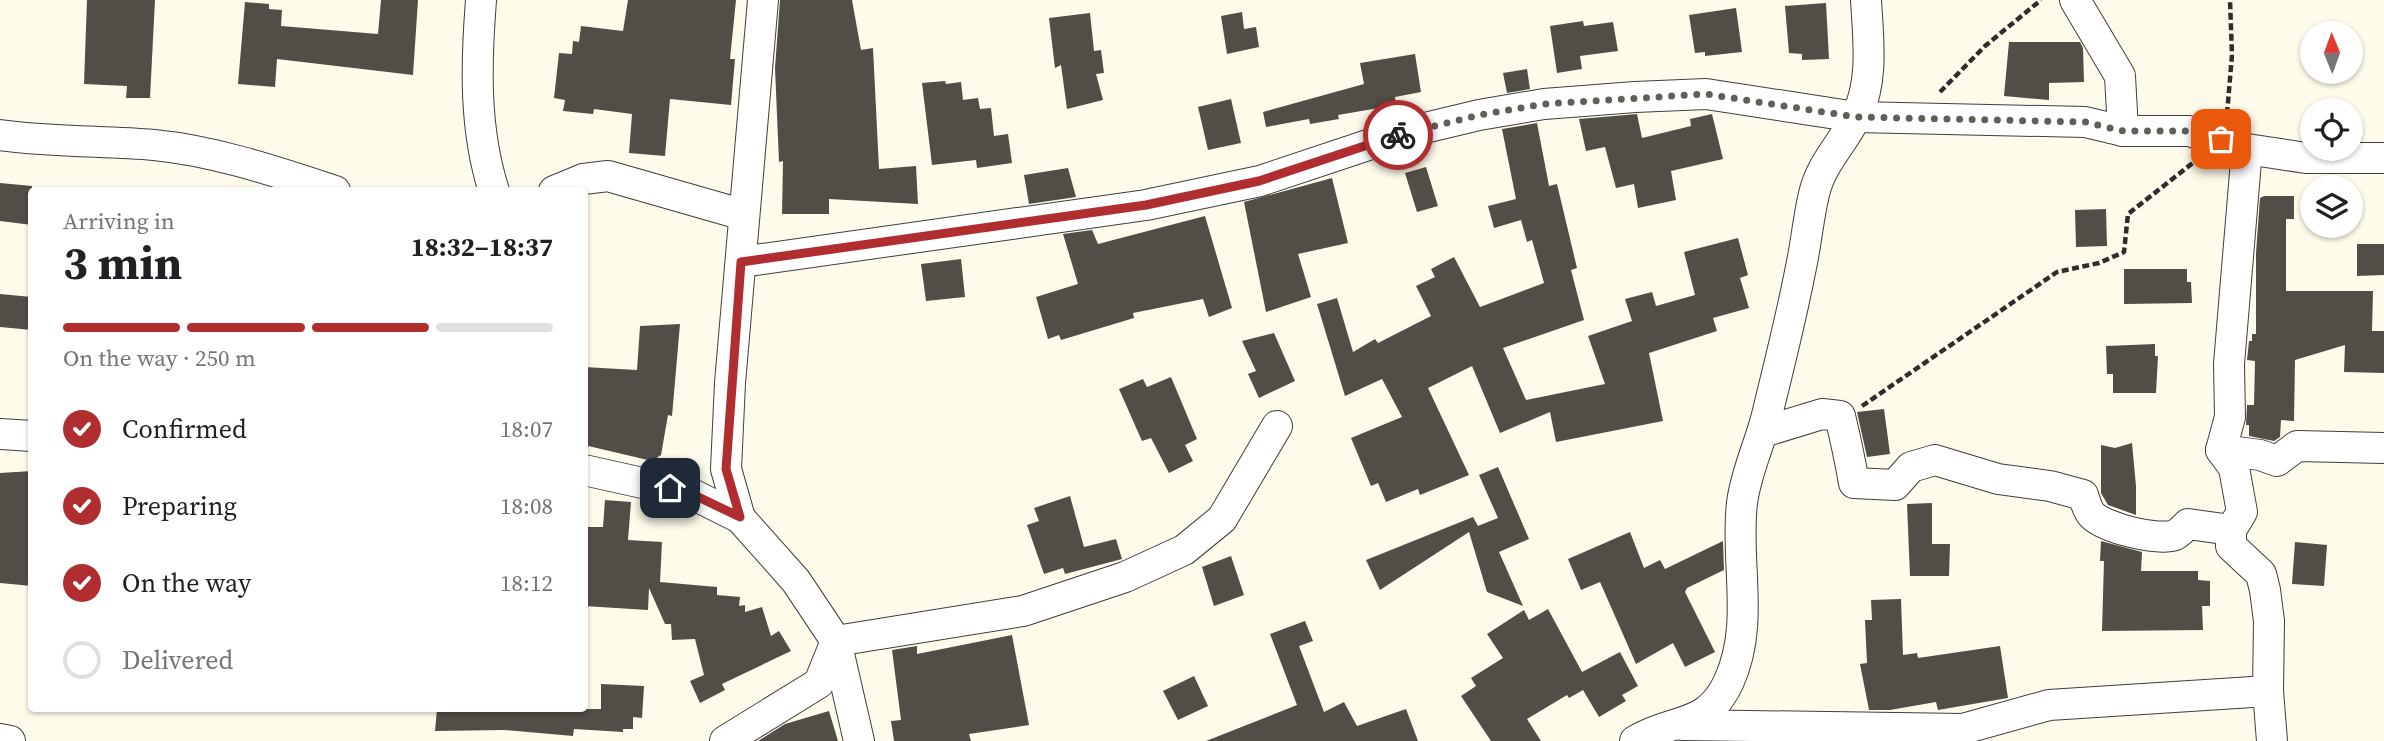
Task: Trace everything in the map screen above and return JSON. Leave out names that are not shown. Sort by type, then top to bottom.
[{"type":"street","points":[[481,0],[476,71],[487,169],[493,187]]},
{"type":"street","points":[[740,517],[726,469],[763,0]]},
{"type":"street","points":[[1681,733],[1710,711],[1719,699],[1741,646],[1742,505],[1746,480],[1763,432],[1800,272],[1814,193],[1822,169],[1856,117],[1863,101],[1868,68],[1866,0]]},
{"type":"street","points":[[2075,0],[2120,76],[2123,131]]},
{"type":"street","points":[[741,262],[1146,205],[1259,181],[1404,133],[1544,104],[1706,94],[1856,117],[2085,122],[2123,131],[2189,131],[2234,144],[2306,158],[2384,158]]},
{"type":"street","points":[[0,135],[45,141],[155,145],[187,150],[321,187]]},
{"type":"street","points":[[2221,450],[2230,418],[2234,144]]},
{"type":"street","points":[[564,187],[583,179],[608,176],[744,215]]},
{"type":"street","points":[[1763,432],[1822,414],[1840,416],[1840,430],[1854,483],[1895,485],[1911,467],[1935,460],[1998,479],[2050,486],[2083,495],[2092,515],[2122,533],[2141,532],[2159,537],[2175,535],[2188,524],[2231,530]]},
{"type":"street","points":[[836,641],[1023,611],[1106,584],[1174,555],[1194,544],[1222,519],[1277,426]]},
{"type":"street","points":[[0,434],[28,436]]},
{"type":"street","points":[[2221,450],[2260,455],[2277,461],[2297,446],[2384,448]]},
{"type":"street","points":[[2221,450],[2234,468],[2242,512],[2231,530],[2231,546],[2261,574],[2265,590],[2269,621],[2272,741]]},
{"type":"street","points":[[588,471],[692,494],[740,517],[796,581],[836,641],[859,741]]},
{"type":"street","points":[[726,741],[819,683],[836,641]]},
{"type":"street","points":[[1636,741],[1647,734],[1963,729],[2049,705],[2269,691]]},
{"type":"street","points":[[0,739],[10,741]]},
{"type":"path","points":[[1915,117],[1985,46],[2041,0]]},
{"type":"path","points":[[1842,420],[2057,272],[2099,263],[2124,252],[2129,214],[2234,144],[2230,0]]},
{"type":"building","points":[[87,0],[155,0],[150,98],[126,98],[127,86],[84,84]]},
{"type":"building","points":[[381,0],[418,0],[413,75],[277,59],[275,87],[238,84],[245,2],[269,4],[269,9],[282,10],[281,26],[378,34]]},
{"type":"building","points":[[628,0],[736,0],[730,59],[735,59],[731,105],[670,99],[665,156],[629,153],[632,114],[594,109],[593,114],[563,111],[565,100],[554,98],[559,53],[572,54],[573,41],[579,42],[581,26],[623,31]]},
{"type":"building","points":[[780,0],[852,0],[861,50],[873,48],[879,169],[916,166],[918,204],[829,199],[829,214],[782,214],[783,161],[779,162],[775,68]]},
{"type":"building","points":[[1826,3],[1829,59],[1802,60],[1802,54],[1789,53],[1785,6]]},
{"type":"building","points":[[1736,8],[1742,52],[1705,56],[1705,52],[1695,53],[1689,15]]},
{"type":"building","points":[[1242,12],[1244,29],[1256,27],[1259,47],[1227,54],[1221,16]]},
{"type":"building","points":[[1090,13],[1094,51],[1101,50],[1104,73],[1096,74],[1103,100],[1067,109],[1061,65],[1055,68],[1049,18]]},
{"type":"building","points":[[1583,21],[1584,26],[1613,22],[1618,51],[1580,56],[1582,69],[1557,73],[1550,26]]},
{"type":"building","points":[[2009,42],[2080,42],[2083,48],[2084,82],[2049,83],[2049,100],[2004,96]]},
{"type":"building","points":[[1415,54],[1421,92],[1395,97],[1396,105],[1338,115],[1339,119],[1310,124],[1309,119],[1266,127],[1263,112],[1364,84],[1360,63]]},
{"type":"building","points":[[1527,69],[1530,89],[1507,93],[1503,73]]},
{"type":"building","points":[[945,81],[946,84],[961,82],[963,100],[978,98],[980,109],[991,108],[994,136],[1008,134],[1012,163],[977,168],[976,160],[932,165],[922,83]]},
{"type":"building","points":[[1231,99],[1241,143],[1208,150],[1198,107]]},
{"type":"building","points":[[1637,114],[1642,138],[1691,126],[1690,119],[1712,114],[1723,159],[1671,171],[1676,200],[1638,208],[1634,184],[1616,188],[1605,147],[1586,151],[1579,119]]},
{"type":"building","points":[[1537,123],[1549,186],[1557,184],[1577,268],[1571,270],[1584,320],[1503,348],[1526,400],[1605,384],[1588,336],[1632,321],[1625,299],[1652,292],[1656,306],[1695,295],[1684,252],[1738,238],[1748,275],[1740,278],[1749,308],[1713,318],[1717,331],[1649,353],[1663,421],[1556,442],[1550,412],[1500,433],[1472,366],[1428,388],[1469,475],[1420,495],[1418,489],[1386,502],[1378,483],[1371,486],[1351,438],[1402,417],[1382,379],[1345,396],[1317,304],[1337,298],[1353,352],[1375,339],[1378,343],[1431,316],[1416,286],[1435,277],[1431,269],[1454,257],[1480,307],[1544,283],[1532,240],[1527,242],[1521,220],[1494,228],[1488,206],[1516,199],[1502,129]]},
{"type":"building","points":[[1426,167],[1438,206],[1417,212],[1405,173]]},
{"type":"building","points":[[1068,168],[1076,197],[1029,204],[1024,175]]},
{"type":"building","points":[[1332,178],[1348,243],[1298,254],[1311,297],[1266,312],[1244,202]]},
{"type":"building","points":[[0,183],[32,186],[28,187],[28,224],[0,221]]},
{"type":"building","points":[[2294,196],[2294,219],[2286,219],[2286,291],[2373,291],[2372,331],[2384,331],[2384,373],[2344,372],[2345,345],[2295,360],[2294,421],[2281,420],[2280,437],[2274,441],[2249,436],[2249,425],[2246,425],[2247,405],[2254,405],[2255,361],[2247,360],[2249,341],[2252,341],[2252,334],[2256,334],[2256,253],[2260,198]]},
{"type":"building","points":[[2106,209],[2107,246],[2076,247],[2075,210]]},
{"type":"building","points":[[1205,216],[1232,308],[1209,317],[1203,299],[1133,313],[1134,318],[1061,340],[1059,335],[1048,339],[1036,297],[1078,284],[1063,234],[1092,230],[1098,244]]},
{"type":"building","points":[[2357,244],[2384,244],[2384,275],[2357,276]]},
{"type":"building","points":[[961,259],[965,297],[926,301],[921,264]]},
{"type":"building","points":[[2124,269],[2187,269],[2192,303],[2124,304]]},
{"type":"building","points":[[0,294],[28,297],[28,330],[0,327]]},
{"type":"building","points":[[680,324],[672,416],[668,415],[661,455],[652,461],[588,446],[588,367],[637,370],[640,326]]},
{"type":"building","points":[[1274,333],[1295,381],[1259,398],[1248,374],[1256,371],[1242,341]]},
{"type":"building","points":[[2155,344],[2155,356],[2158,356],[2156,393],[2113,393],[2113,374],[2107,374],[2106,346]]},
{"type":"building","points":[[1171,377],[1197,439],[1185,445],[1193,461],[1169,473],[1151,438],[1142,441],[1119,389],[1143,379],[1147,387]]},
{"type":"building","points":[[1884,409],[1890,454],[1867,457],[1857,412]]},
{"type":"building","points":[[2132,443],[2136,515],[2108,505],[2101,493],[2101,445],[2115,448]]},
{"type":"building","points":[[1498,467],[1529,539],[1499,552],[1523,606],[1487,592],[1469,532],[1380,590],[1366,560],[1473,517],[1478,526],[1498,518],[1479,475]]},
{"type":"building","points":[[28,471],[28,586],[0,583],[0,473]]},
{"type":"building","points":[[1070,496],[1084,547],[1116,539],[1122,559],[1065,574],[1063,568],[1044,574],[1027,525],[1039,521],[1034,508]]},
{"type":"building","points":[[605,500],[631,502],[628,540],[662,542],[660,582],[717,587],[717,595],[740,597],[739,606],[745,605],[745,612],[762,607],[771,636],[779,631],[791,651],[722,684],[725,690],[700,703],[690,681],[704,675],[695,639],[672,640],[671,624],[665,624],[649,588],[648,610],[588,606],[588,527],[603,527]]},
{"type":"building","points":[[1932,503],[1932,544],[1950,544],[1949,576],[1910,576],[1907,504]]},
{"type":"building","points":[[1630,532],[1644,568],[1660,560],[1665,569],[1723,541],[1724,570],[1687,588],[1685,592],[1715,652],[1685,667],[1673,643],[1636,664],[1600,582],[1581,590],[1568,559]]},
{"type":"building","points":[[2101,541],[2142,552],[2141,571],[2198,571],[2198,580],[2210,581],[2210,606],[2202,606],[2203,630],[2102,631],[2104,561],[2100,561]]},
{"type":"building","points":[[2295,542],[2327,545],[2324,586],[2292,584]]},
{"type":"building","points":[[1231,556],[1244,595],[1214,606],[1202,567]]},
{"type":"building","points":[[1901,599],[1903,655],[1917,653],[1918,658],[2000,646],[2008,698],[1938,710],[1936,702],[1890,710],[1869,710],[1860,664],[1867,663],[1865,620],[1872,620],[1871,600]]},
{"type":"building","points":[[1548,609],[1582,672],[1620,652],[1638,686],[1622,695],[1626,701],[1599,717],[1583,690],[1569,698],[1567,695],[1527,719],[1541,741],[1491,741],[1461,696],[1476,686],[1471,678],[1503,658],[1487,634],[1524,610],[1529,620]]},
{"type":"building","points":[[1305,621],[1313,641],[1299,646],[1324,712],[1344,702],[1357,726],[1406,709],[1418,741],[1206,741],[1297,705],[1270,634]]},
{"type":"building","points":[[1012,635],[1029,725],[969,734],[971,741],[894,741],[891,721],[901,720],[892,650],[917,646],[917,654]]},
{"type":"building","points":[[1194,676],[1208,706],[1178,720],[1163,691]]},
{"type":"building","points":[[601,684],[644,686],[642,718],[633,717],[633,729],[623,729],[623,732],[574,729],[573,736],[504,730],[435,731],[437,712],[588,712],[588,709],[601,709]]},
{"type":"building","points":[[829,711],[838,741],[758,741],[785,724]]},
{"type":"way so far","points":[[1398,135],[1479,115],[1544,104],[1706,94],[1793,105],[1856,117],[2085,122],[2123,131],[2189,131],[2221,139]]},
{"type":"route","points":[[670,488],[692,494],[740,517],[726,469],[730,383],[741,262],[1146,205],[1259,181],[1398,135]]}]
